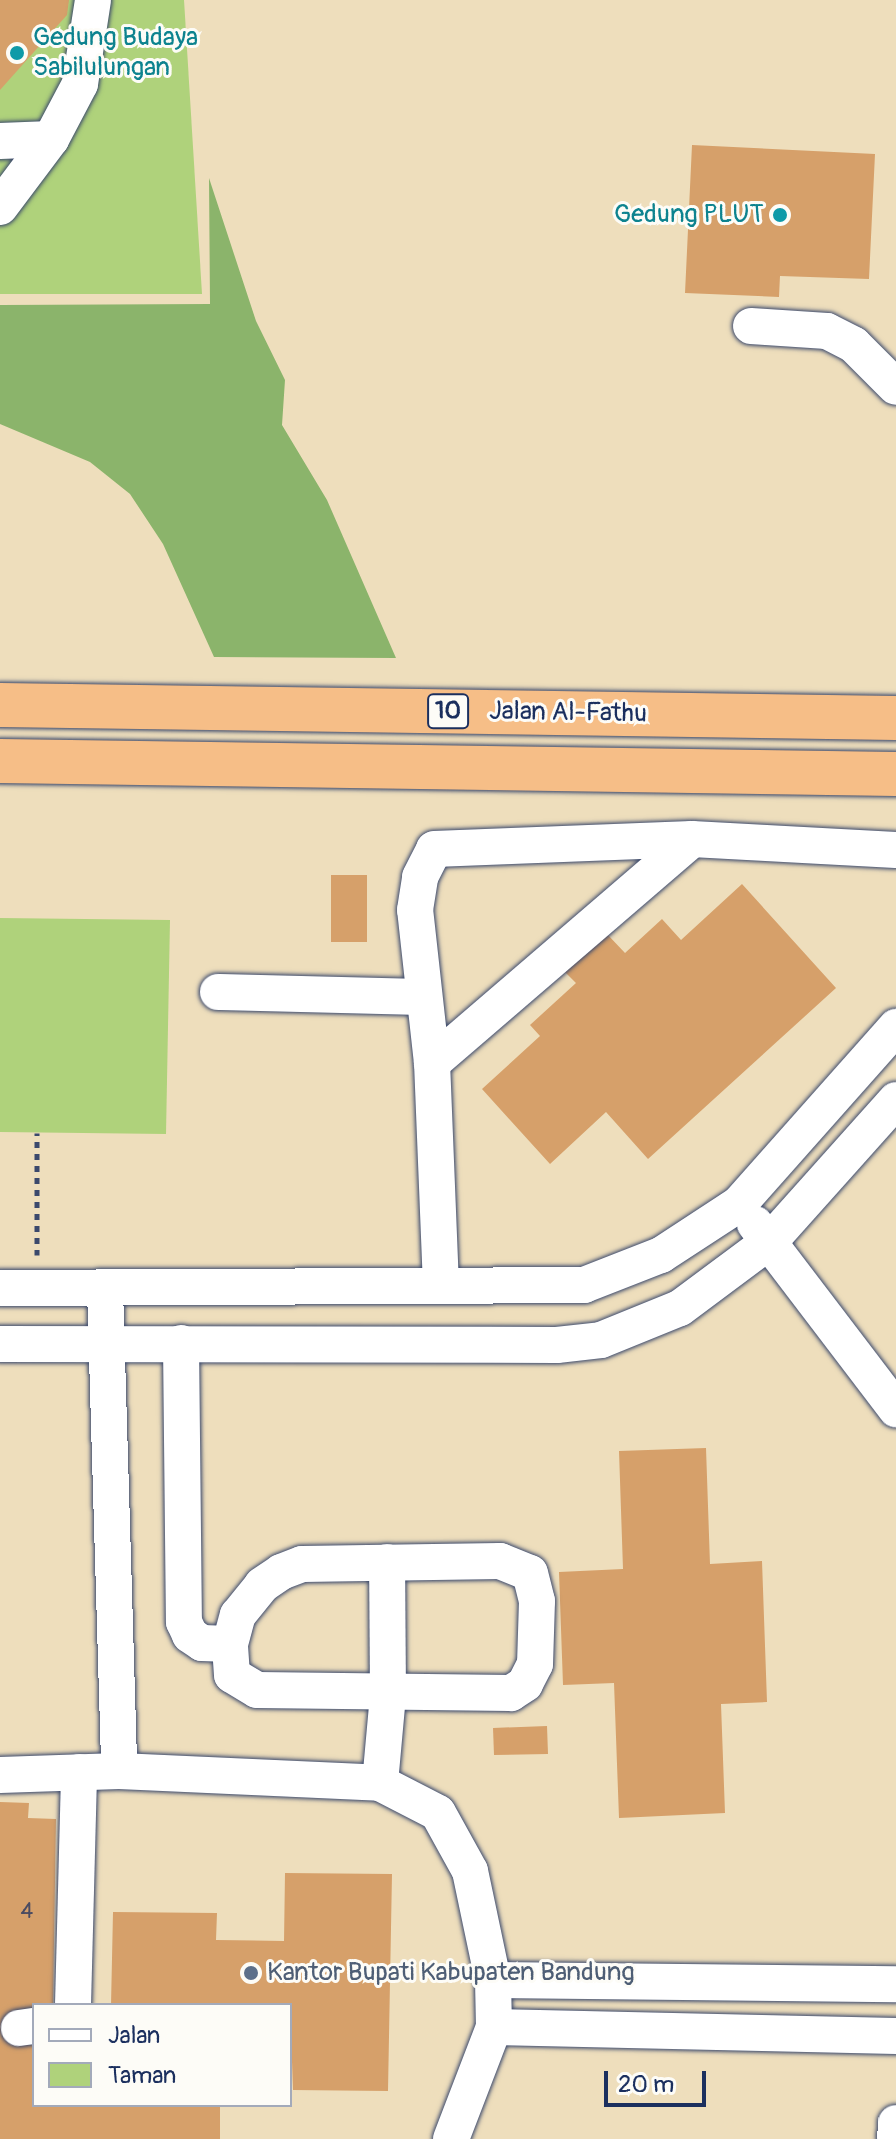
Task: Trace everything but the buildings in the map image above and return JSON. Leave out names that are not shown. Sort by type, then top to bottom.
[{"type":"highway","name":"Jalan Al-Fathu","points":[[0,705],[896,718]]},
{"type":"highway","points":[[241,707],[241,765]]},
{"type":"highway","points":[[666,715],[667,771]]},
{"type":"highway","name":"10","points":[[0,761],[896,774]]},
{"type":"street","points":[[0,207],[51,139],[80,84],[93,0]]},
{"type":"street","points":[[0,141],[51,139]]},
{"type":"street","points":[[751,326],[827,331],[854,345],[896,387]]},
{"type":"street","points":[[441,1286],[432,1063],[415,910],[420,877],[434,849],[692,839],[896,850]]},
{"type":"street","points":[[432,1063],[692,839]]},
{"type":"street","points":[[218,992],[424,997]]},
{"type":"street","points":[[0,1288],[584,1285],[661,1255],[739,1204],[896,1027]]},
{"type":"street","points":[[0,1344],[557,1345],[601,1340],[680,1308],[770,1241],[896,1100]]},
{"type":"street","points":[[739,1204],[896,1409]]},
{"type":"street","points":[[105,1289],[119,1771]]},
{"type":"street","points":[[181,1343],[184,1622],[190,1635],[202,1643],[230,1644]]},
{"type":"street","points":[[380,1783],[388,1695],[387,1562]]},
{"type":"street","points":[[302,1564],[510,1564],[530,1573],[537,1601],[535,1664],[525,1684],[495,1696],[257,1690],[232,1675],[230,1644],[246,1601],[281,1572],[302,1564]]},
{"type":"street","points":[[0,1775],[119,1771],[380,1783],[438,1813],[470,1871],[493,1980],[494,2027],[451,2139]]},
{"type":"street","points":[[73,2003],[79,1772]]},
{"type":"street","points":[[493,1980],[896,1984]]},
{"type":"street","points":[[494,2027],[896,2036]]},
{"type":"street","points":[[895,2139],[896,2123]]},
{"type":"path","points":[[36,1288],[37,1133]]},
{"type":"green space","points":[[0,0],[184,0],[202,294],[0,294]]},
{"type":"green space","points":[[209,178],[256,321],[285,380],[282,425],[327,500],[396,658],[214,657],[163,544],[130,494],[90,462],[0,424],[0,305],[210,304]]},
{"type":"green space","points":[[0,918],[170,920],[166,1134],[0,1132]]},
{"type":"place","name":"Gedung Budaya Sabilulungan","points":[[17,53]]},
{"type":"place","name":"Gedung PLUT","points":[[780,215]]},
{"type":"place","name":"Kantor Bupati Kabupaten Bandung","points":[[251,1973]]}]
